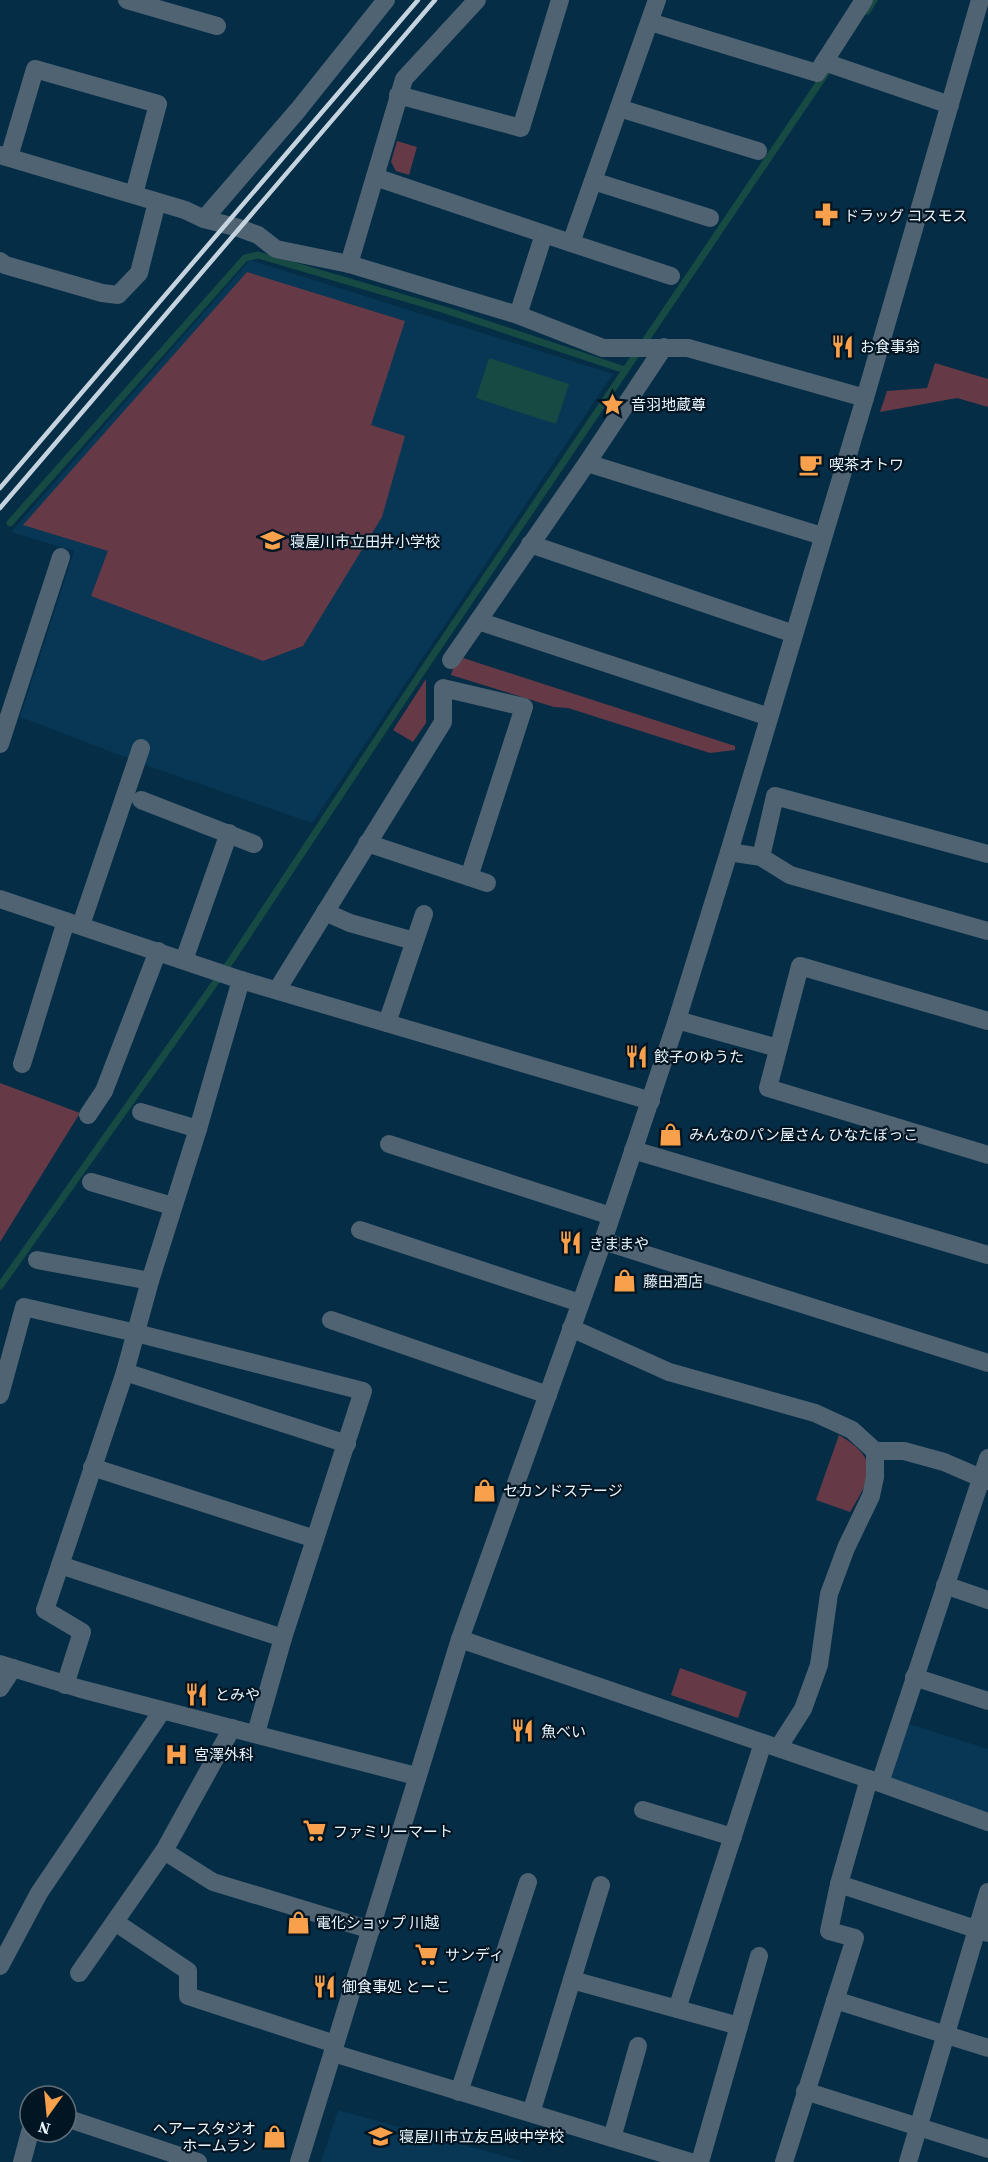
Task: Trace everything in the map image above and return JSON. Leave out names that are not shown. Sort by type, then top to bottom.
[{"type":"street","points":[[127,0],[177,7],[217,26]]},
{"type":"street","points":[[204,219],[298,110],[386,0]]},
{"type":"street","points":[[349,264],[404,79],[477,0]]},
{"type":"street","points":[[398,95],[521,128],[560,0]]},
{"type":"street","points":[[571,243],[657,0]]},
{"type":"street","points":[[650,22],[817,73],[864,0]]},
{"type":"street","points":[[299,2162],[460,1639],[603,1241],[677,1020],[865,398],[915,217],[950,105],[980,36],[980,0]]},
{"type":"street","points":[[824,62],[950,105]]},
{"type":"street","points":[[134,195],[158,104],[35,69],[4,156],[239,228],[258,236],[276,249],[349,264],[518,315],[603,348],[688,348],[865,398]]},
{"type":"street","points":[[619,108],[758,151]]},
{"type":"street","points":[[375,177],[671,276]]},
{"type":"street","points":[[593,181],[710,218]]},
{"type":"street","points":[[0,261],[5,265],[102,293],[118,295],[139,273],[157,202]]},
{"type":"street","points":[[518,315],[544,234]]},
{"type":"street","points":[[451,660],[587,463],[648,347]]},
{"type":"street","points":[[587,463],[822,536]]},
{"type":"street","points":[[530,544],[794,634]]},
{"type":"street","points":[[2,734],[61,557]]},
{"type":"street","points":[[478,621],[769,717]]},
{"type":"street","points":[[277,990],[443,722],[443,688],[524,707],[469,877]]},
{"type":"street","points":[[22,1064],[141,748]]},
{"type":"street","points":[[761,857],[775,796],[988,854]]},
{"type":"street","points":[[141,800],[254,844]]},
{"type":"street","points":[[184,960],[228,834]]},
{"type":"street","points":[[367,843],[488,883]]},
{"type":"street","points":[[729,852],[761,857],[790,875],[988,931]]},
{"type":"street","points":[[0,899],[239,979],[651,1101]]},
{"type":"street","points":[[325,912],[350,923],[414,941]]},
{"type":"street","points":[[387,1023],[424,914]]},
{"type":"street","points":[[88,1115],[104,1091],[158,951]]},
{"type":"street","points":[[988,1022],[800,966],[768,1088],[988,1155]]},
{"type":"street","points":[[65,1685],[82,1632],[45,1610],[125,1372],[172,1206],[198,1129],[239,979]]},
{"type":"street","points":[[677,1020],[778,1048]]},
{"type":"street","points":[[141,1112],[198,1129]]},
{"type":"street","points":[[389,1144],[611,1216]]},
{"type":"street","points":[[633,1150],[988,1255]]},
{"type":"street","points":[[91,1182],[172,1206]]},
{"type":"street","points":[[360,1230],[580,1303]]},
{"type":"street","points":[[603,1241],[988,1363]]},
{"type":"street","points":[[37,1260],[150,1281]]},
{"type":"street","points":[[0,1395],[24,1307],[363,1391],[283,1638],[256,1733]]},
{"type":"street","points":[[331,1320],[548,1395]]},
{"type":"street","points":[[571,1328],[669,1372],[815,1413],[852,1430],[875,1451],[904,1451],[944,1462],[984,1480]]},
{"type":"street","points":[[125,1372],[346,1444]]},
{"type":"street","points":[[677,2009],[733,1837],[770,1746],[803,1709],[819,1665],[829,1594],[846,1548],[871,1496],[875,1477],[875,1451]]},
{"type":"street","points":[[784,2162],[855,1938],[829,1931],[839,1884],[874,1781],[914,1677],[984,1480],[988,1458]]},
{"type":"street","points":[[92,1467],[315,1539]]},
{"type":"street","points":[[60,1565],[283,1638]]},
{"type":"street","points":[[945,1585],[988,1600]]},
{"type":"street","points":[[460,1639],[988,1822]]},
{"type":"street","points":[[0,1688],[6,1666],[65,1685],[416,1776]]},
{"type":"street","points":[[914,1677],[988,1701]]},
{"type":"street","points":[[0,1966],[39,1893],[162,1711]]},
{"type":"street","points":[[79,1973],[164,1851],[232,1728]]},
{"type":"street","points":[[643,1810],[733,1837]]},
{"type":"street","points":[[164,1851],[213,1882],[371,1930]]},
{"type":"street","points":[[459,2092],[528,1882]]},
{"type":"street","points":[[839,1884],[982,1931]]},
{"type":"street","points":[[531,2113],[601,1885]]},
{"type":"street","points":[[908,2162],[945,2034],[982,1931],[988,1892]]},
{"type":"street","points":[[114,1922],[188,1971],[188,1996],[459,2092],[691,2162]]},
{"type":"street","points":[[700,2162],[759,1956]]},
{"type":"street","points":[[572,1980],[739,2026]]},
{"type":"street","points":[[835,2000],[988,2048]]},
{"type":"street","points":[[612,2138],[638,2046]]},
{"type":"street","points":[[805,2091],[988,2149]]},
{"type":"street","points":[[78,2122],[198,2162]]},
{"type":"street","points":[[22,2162],[27,2144]]},
{"type":"shaded area","points":[[397,141],[417,147],[409,175],[396,171],[391,162]]},
{"type":"shaded area","name":"寝屋川市立田井小学校","points":[[250,260],[613,374],[312,823],[151,767],[20,717],[74,551],[11,532]]},
{"type":"shaded area","points":[[247,272],[405,321],[371,425],[405,436],[382,517],[303,646],[263,661],[91,596],[108,551],[23,525]]},
{"type":"shaded area","points":[[489,358],[569,384],[556,424],[476,398]]},
{"type":"shaded area","points":[[935,363],[988,379],[988,407],[957,398],[880,412],[887,391],[927,388]]},
{"type":"shaded area","points":[[457,656],[735,746],[735,750],[710,753],[568,708],[554,707],[451,675]]},
{"type":"shaded area","points":[[426,679],[426,723],[413,742],[393,730]]},
{"type":"shaded area","points":[[0,1083],[80,1113],[0,1242]]},
{"type":"shaded area","points":[[839,1435],[861,1452],[868,1469],[863,1488],[850,1512],[816,1500]]},
{"type":"shaded area","points":[[680,1668],[747,1692],[738,1718],[671,1695]]},
{"type":"shaded area","points":[[909,1724],[988,1749],[988,1814],[891,1780]]},
{"type":"shaded area","name":"寝屋川市立友呂岐中学校","points":[[338,2110],[525,2162],[321,2162]]},
{"type":"waterway","points":[[867,11],[874,0]]},
{"type":"waterway","points":[[0,1286],[232,959],[421,673],[826,73]]},
{"type":"waterway","points":[[10,523],[245,258],[258,255],[445,310],[625,370]]},
{"type":"railway","points":[[0,488],[418,0]]},
{"type":"railway","points":[[0,508],[435,0]]},
{"type":"place","name":"ドラッグ コスモス","points":[[826,215]]},
{"type":"place","name":"お食事翁","points":[[842,346]]},
{"type":"place","name":"音羽地蔵尊","points":[[613,404]]},
{"type":"place","name":"喫茶オトワ","points":[[811,464]]},
{"type":"place","name":"寝屋川市立田井小学校","points":[[272,541]]},
{"type":"place","name":"餃子のゆうた","points":[[636,1056]]},
{"type":"place","name":"みんなのパン屋さん ひなたぼっこ","points":[[671,1134]]},
{"type":"place","name":"きままや","points":[[571,1243]]},
{"type":"place","name":"藤田酒店","points":[[625,1281]]},
{"type":"place","name":"セカンドステージ","points":[[485,1490]]},
{"type":"place","name":"とみや","points":[[197,1694]]},
{"type":"place","name":"魚べい","points":[[523,1731]]},
{"type":"place","name":"宮澤外科","points":[[176,1754]]},
{"type":"place","name":"ファミリーマート","points":[[315,1831]]},
{"type":"place","name":"電化ショップ 川越","points":[[298,1922]]},
{"type":"place","name":"サンディ","points":[[427,1954]]},
{"type":"place","name":"御食事処 とーこ","points":[[324,1986]]},
{"type":"place","name":"寝屋川市立友呂岐中学校","points":[[381,2136]]},
{"type":"place","name":"ヘアースタジオ ホームラン","points":[[274,2137]]}]
